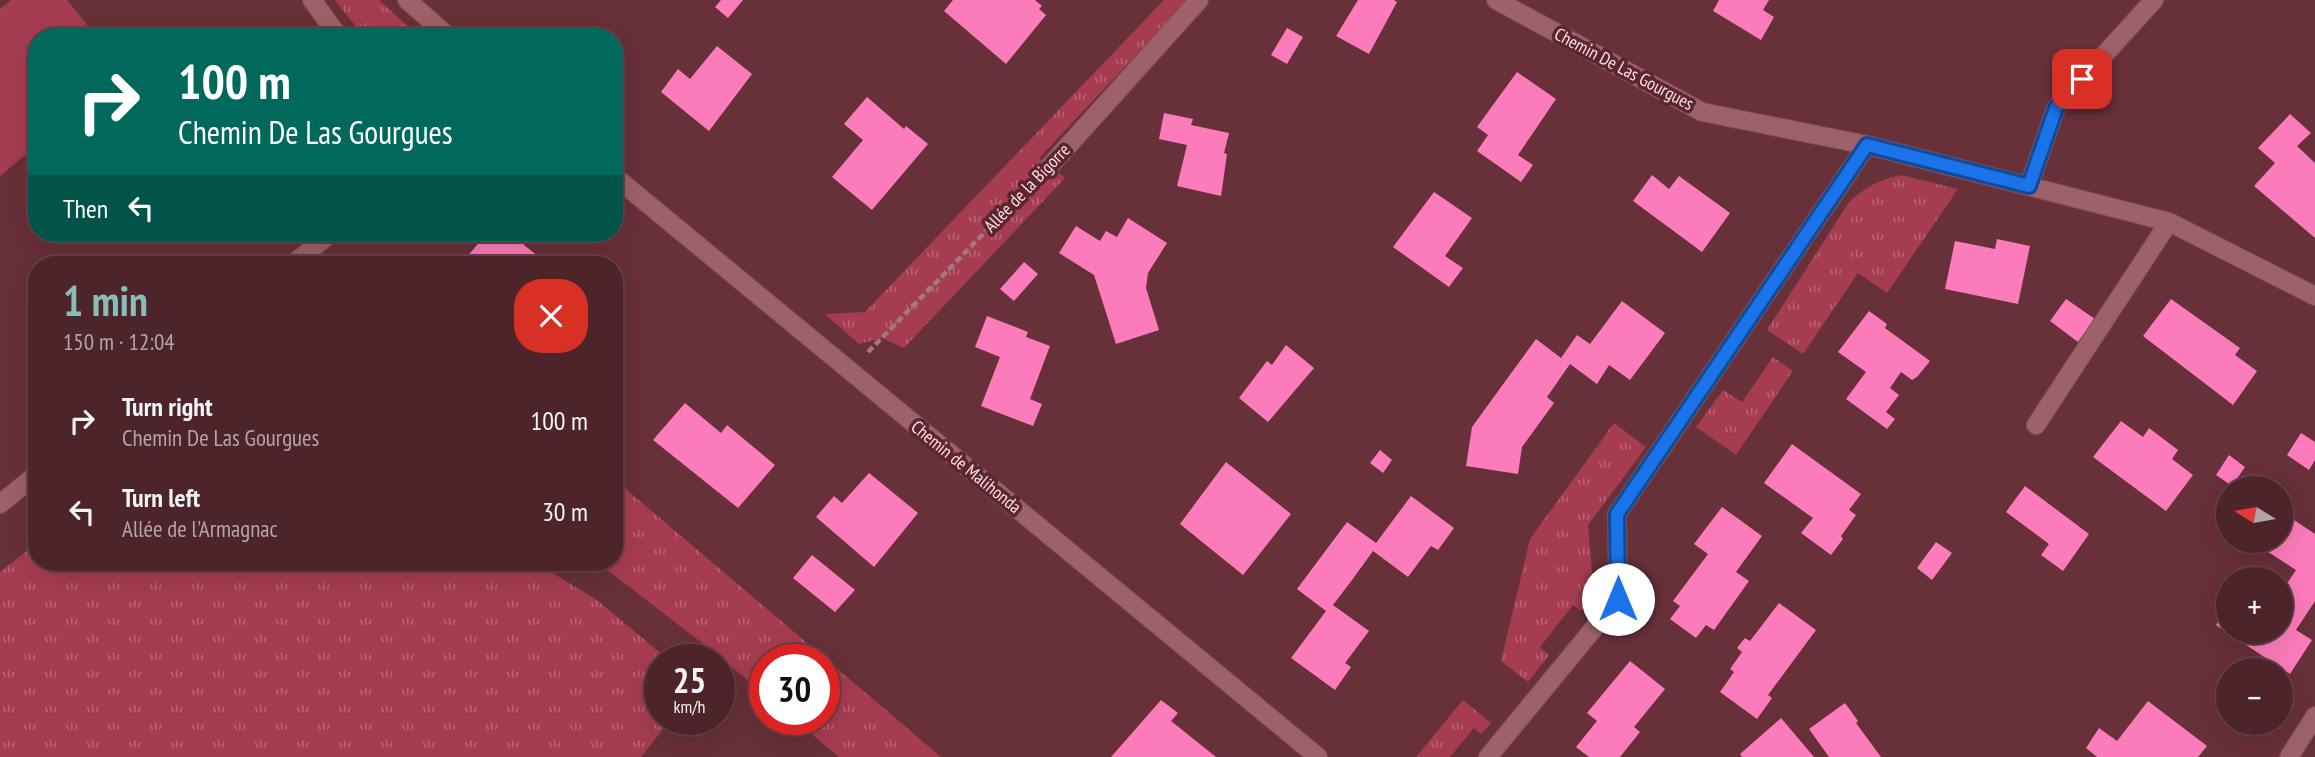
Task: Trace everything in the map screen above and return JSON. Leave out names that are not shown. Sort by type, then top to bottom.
[{"type":"street","points":[[312,0],[332,28]]},
{"type":"street","points":[[407,0],[439,28]]},
{"type":"street","name":"Allée de la Bigorre","points":[[1049,167],[1199,0]]},
{"type":"street","name":"Chemin De Las Gourgues","points":[[1496,0],[1702,111],[1867,145],[2169,222],[2315,296]]},
{"type":"street","points":[[2029,186],[2056,108],[2154,0]]},
{"type":"street","points":[[1488,757],[1618,599],[1617,514],[1867,145]]},
{"type":"street","name":"Chemin de Malihonda","points":[[623,183],[1318,757]]},
{"type":"street","points":[[2036,425],[2169,222]]},
{"type":"street","points":[[303,256],[320,242]]},
{"type":"street","points":[[0,504],[28,481]]},
{"type":"street","points":[[2289,757],[2315,716]]},
{"type":"path","name":"Allée de la Bigorre","points":[[850,371],[1049,167]]},
{"type":"green space","points":[[11,0],[67,0],[90,28],[28,28],[28,153],[0,176],[0,9]]},
{"type":"green space","points":[[335,0],[379,0],[410,28],[357,28]]},
{"type":"green space","points":[[1164,0],[1188,0],[1039,158],[1065,178],[904,348],[882,338],[859,344],[825,314],[865,312]]},
{"type":"green space","points":[[1901,175],[1958,189],[1887,293],[1858,273],[1803,354],[1767,330],[1849,202],[1873,185]]},
{"type":"green space","points":[[1773,357],[1793,371],[1736,455],[1696,427],[1723,390],[1742,402]]},
{"type":"green space","points":[[1614,423],[1646,447],[1588,525],[1594,595],[1581,611],[1573,605],[1540,647],[1549,655],[1528,682],[1501,661],[1530,539]]},
{"type":"green space","points":[[623,487],[808,644],[749,644],[749,681],[735,670],[735,644],[703,644],[609,571],[623,571]]},
{"type":"green space","points":[[28,550],[28,571],[550,571],[598,601],[650,644],[644,644],[644,735],[658,735],[641,757],[0,757],[0,572]]},
{"type":"green space","points":[[840,671],[941,757],[839,757],[813,735],[840,735]]},
{"type":"green space","points":[[1463,700],[1491,723],[1481,734],[1474,728],[1450,757],[1416,757]]},
{"type":"building","points":[[721,0],[743,0],[728,18],[715,7]]},
{"type":"building","points":[[953,0],[1035,0],[1046,15],[1006,64],[944,11]]},
{"type":"building","points":[[1358,0],[1397,2],[1369,54],[1336,36]]},
{"type":"building","points":[[1719,0],[1769,0],[1763,10],[1774,17],[1761,40],[1713,11]]},
{"type":"building","points":[[1287,28],[1303,37],[1287,64],[1271,55]]},
{"type":"building","points":[[717,46],[752,74],[709,131],[661,92],[678,69],[690,79]]},
{"type":"building","points":[[1517,72],[1556,99],[1518,155],[1533,165],[1521,182],[1477,151],[1488,135],[1477,127]]},
{"type":"building","points":[[867,97],[904,129],[906,126],[928,144],[872,210],[832,177],[863,140],[844,124]]},
{"type":"building","points":[[1164,113],[1193,119],[1191,125],[1229,133],[1224,153],[1227,154],[1221,196],[1177,186],[1187,145],[1159,139]]},
{"type":"building","points":[[2290,114],[2311,133],[2297,146],[2315,163],[2315,238],[2254,186],[2275,163],[2258,148]]},
{"type":"building","points":[[1652,175],[1669,189],[1679,176],[1730,213],[1702,252],[1633,201]]},
{"type":"building","points":[[1434,192],[1472,218],[1445,256],[1463,268],[1449,287],[1393,247]]},
{"type":"building","points":[[1128,218],[1167,243],[1148,273],[1146,288],[1159,330],[1116,344],[1094,275],[1059,253],[1076,226],[1100,241],[1106,231],[1117,237]]},
{"type":"building","points":[[1997,239],[2030,246],[2018,304],[1945,289],[1955,241],[1995,249]]},
{"type":"building","points":[[479,242],[520,242],[538,256],[468,256]]},
{"type":"building","points":[[1024,262],[1038,274],[1014,301],[1000,289]]},
{"type":"building","points":[[2066,299],[2095,319],[2078,342],[2050,321]]},
{"type":"building","points":[[2171,299],[2240,348],[2235,355],[2257,371],[2233,405],[2143,336]]},
{"type":"building","points":[[1622,301],[1665,333],[1630,380],[1609,365],[1597,384],[1570,364],[1547,397],[1554,403],[1522,447],[1518,474],[1466,466],[1472,427],[1536,339],[1561,358],[1577,335],[1590,344]]},
{"type":"building","points":[[1869,311],[1887,324],[1885,328],[1930,361],[1912,380],[1901,372],[1890,388],[1899,395],[1886,412],[1895,419],[1887,429],[1846,399],[1866,372],[1838,352]]},
{"type":"building","points":[[987,316],[1028,332],[1026,337],[1050,346],[1030,399],[1042,404],[1033,426],[981,406],[1000,357],[975,347]]},
{"type":"building","points":[[1286,345],[1314,368],[1268,422],[1239,398],[1267,361],[1272,365]]},
{"type":"building","points":[[685,403],[721,433],[727,425],[775,465],[738,508],[653,440]]},
{"type":"building","points":[[2121,421],[2143,437],[2149,428],[2178,450],[2172,459],[2193,475],[2166,511],[2093,457]]},
{"type":"building","points":[[2301,433],[2315,442],[2315,460],[2309,470],[2287,455]]},
{"type":"building","points":[[1792,444],[1861,494],[1849,510],[1856,515],[1831,555],[1801,533],[1813,518],[1764,483]]},
{"type":"building","points":[[1380,450],[1392,460],[1383,473],[1370,463]]},
{"type":"building","points":[[2229,455],[2245,467],[2239,476],[2216,475]]},
{"type":"building","points":[[1226,462],[1291,514],[1243,575],[1180,524]]},
{"type":"building","points":[[869,473],[918,513],[874,567],[816,517],[834,496],[842,503]]},
{"type":"building","points":[[2025,486],[2089,534],[2063,571],[2041,555],[2049,544],[2006,512]]},
{"type":"building","points":[[1411,496],[1454,528],[1438,550],[1431,546],[1408,577],[1373,551],[1333,605],[1369,631],[1345,663],[1351,667],[1335,690],[1291,658],[1326,611],[1297,589],[1347,522],[1376,543]]},
{"type":"building","points":[[1722,507],[1762,536],[1736,572],[1749,581],[1714,630],[1706,625],[1696,638],[1670,619],[1680,606],[1673,601],[1708,554],[1694,544]]},
{"type":"building","points":[[2293,519],[2315,534],[2315,601],[2296,630],[2312,640],[2293,669],[2293,658],[2266,658],[2245,644],[2293,644],[2293,574],[2296,570],[2270,553],[2293,553]]},
{"type":"building","points":[[1936,542],[1952,553],[1932,580],[1917,568]]},
{"type":"building","points":[[812,555],[855,590],[835,612],[793,578]]},
{"type":"building","points":[[1779,603],[1816,630],[1768,695],[1772,698],[1757,719],[1720,692],[1734,672],[1730,669],[1742,652],[1737,648],[1745,638],[1750,641]]},
{"type":"building","points":[[1630,661],[1665,689],[1634,727],[1640,732],[1620,757],[1589,757],[1576,747],[1597,721],[1587,713]]},
{"type":"building","points":[[1161,700],[1178,713],[1171,721],[1216,757],[1111,757]]},
{"type":"building","points":[[2148,701],[2207,746],[2198,757],[2097,757],[2086,748],[2099,728],[2117,741]]},
{"type":"building","points":[[1845,703],[1881,757],[1829,757],[1809,729]]},
{"type":"building","points":[[1781,718],[1814,757],[1742,757],[1740,754]]},
{"type":"route","points":[[1618,599],[1617,514],[1867,145],[2029,186],[2056,108],[2082,79]]}]
